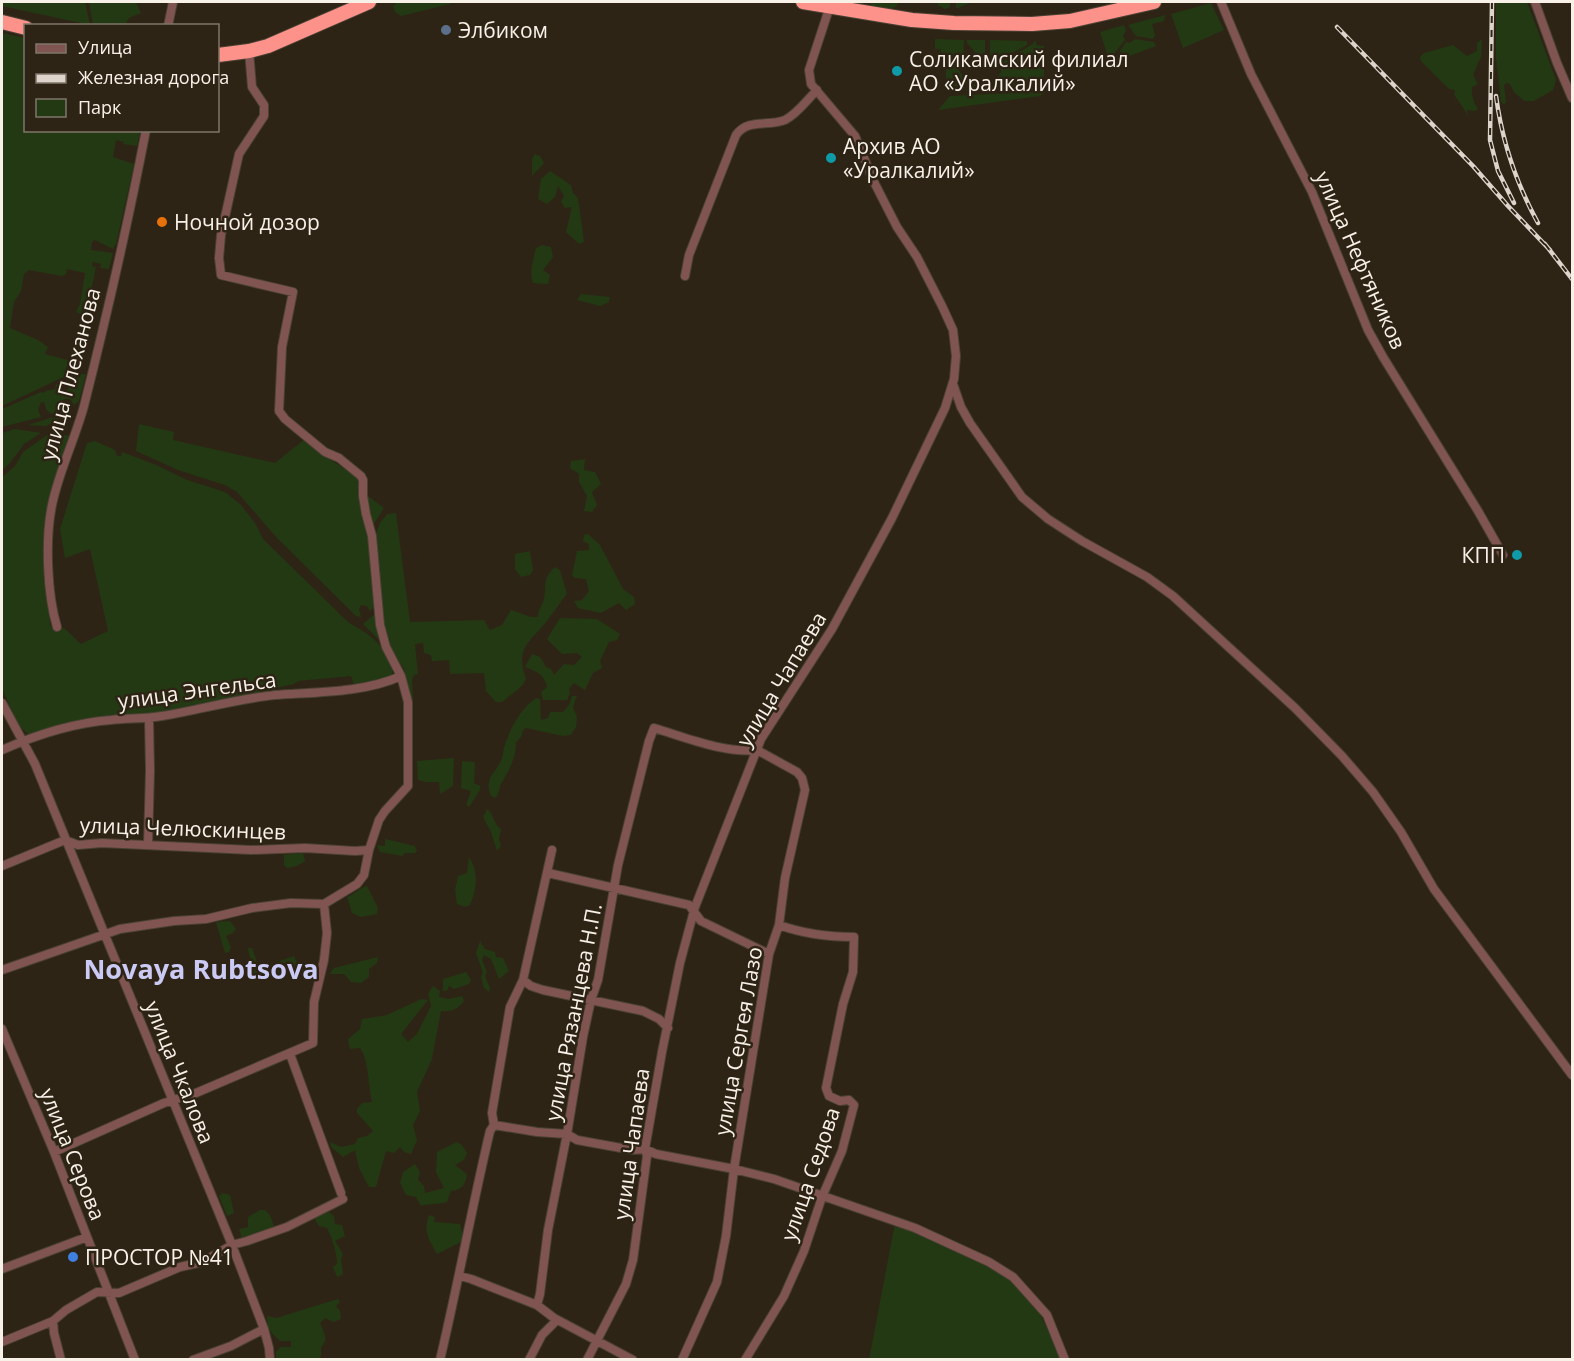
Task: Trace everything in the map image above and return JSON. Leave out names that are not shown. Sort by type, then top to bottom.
[{"type":"highway","points":[[219,55],[249,51],[296,35],[369,2]]},
{"type":"highway","points":[[803,2],[912,20],[1032,24],[1070,21],[1154,2]]},
{"type":"highway","points":[[2,22],[24,28]]},
{"type":"street","points":[[168,24],[173,2]]},
{"type":"street","name":"улица Нефтяников","points":[[1221,2],[1251,74],[1312,192],[1368,330],[1503,555]]},
{"type":"street","points":[[1535,2],[1572,98]]},
{"type":"street","name":"улица Чапаева","points":[[587,1359],[626,1284],[633,1260],[647,1156],[645,1149],[662,1052],[680,963],[694,912],[761,739],[832,629],[922,460],[953,384],[956,356],[953,330],[942,306],[917,256],[897,227],[855,136],[811,84],[809,70],[830,6]]},
{"type":"street","points":[[2,970],[120,929],[206,919],[252,908],[291,903],[324,904],[357,884],[364,875],[379,820],[408,786],[408,702],[401,676],[386,647],[380,625],[372,536],[363,496],[363,480],[339,458],[325,452],[285,419],[279,411],[282,347],[293,292],[221,275],[219,258],[221,235],[239,154],[264,116],[264,105],[252,87],[249,51]]},
{"type":"street","points":[[684,276],[689,255],[740,129],[757,123],[784,120],[817,90]]},
{"type":"street","name":"улица Плеханова","points":[[57,627],[51,607],[49,540],[52,506],[83,408],[146,132]]},
{"type":"street","points":[[953,384],[961,407],[970,423],[1022,497],[1047,519],[1147,577],[1173,596],[1295,708],[1342,756],[1373,792],[1401,831],[1434,889],[1572,1075]]},
{"type":"street","name":"улица Энгельса","points":[[2,750],[68,725],[112,719],[149,719],[243,699],[297,695],[376,684],[401,676]]},
{"type":"street","name":"улица Чкалова","points":[[2,703],[35,764],[232,1245],[264,1329],[270,1359]]},
{"type":"street","points":[[148,844],[149,719]]},
{"type":"street","name":"улица Рязанцева Н.П.","points":[[537,1305],[583,1036],[598,980],[618,865],[654,728],[714,746],[747,751],[757,750]]},
{"type":"street","name":"улица Сергея Лазо","points":[[682,1359],[717,1282],[770,954],[779,925],[785,878],[805,784],[797,772],[757,750]]},
{"type":"street","name":"улица Челюскинцев","points":[[2,866],[65,840],[78,845],[102,843],[251,850],[305,848],[369,850]]},
{"type":"street","points":[[440,1359],[460,1276],[468,1224],[490,1131],[494,1125],[492,1113],[505,1029],[510,1007],[523,980],[552,850]]},
{"type":"street","points":[[548,873],[689,905],[701,921],[770,954]]},
{"type":"street","points":[[54,1152],[172,1100],[196,1093],[314,1042],[314,1002],[324,960],[327,933],[324,904]]},
{"type":"street","name":"улица Седова","points":[[746,1359],[784,1296],[804,1251],[822,1197],[842,1150],[854,1105],[849,1100],[840,1101],[829,1096],[826,1088],[843,1004],[853,972],[854,937],[828,937],[801,933],[779,925]]},
{"type":"street","points":[[523,980],[543,990],[643,1011],[668,1028]]},
{"type":"street","name":"улица Серова","points":[[2,1029],[54,1152],[135,1359]]},
{"type":"street","points":[[2,1342],[53,1322],[66,1310],[97,1292],[119,1293],[180,1267],[202,1262],[232,1245],[287,1227],[342,1196],[290,1054]]},
{"type":"street","points":[[494,1125],[567,1134],[577,1140],[632,1150],[645,1149],[656,1154],[734,1169],[774,1179],[915,1228],[989,1262],[1013,1276],[1047,1315],[1065,1359]]},
{"type":"street","points":[[2,1269],[87,1237]]},
{"type":"street","points":[[460,1276],[537,1305],[557,1320],[633,1359]]},
{"type":"street","points":[[529,1359],[542,1335],[557,1320]]},
{"type":"street","points":[[53,1322],[61,1359]]},
{"type":"street","points":[[193,1359],[231,1346],[264,1329]]},
{"type":"green space","points":[[2,2],[85,2],[90,24],[85,24],[2,6]]},
{"type":"green space","points":[[89,2],[136,2],[141,13],[129,18],[126,24],[93,24]]},
{"type":"green space","points":[[398,2],[451,2],[401,16],[395,12],[393,6]]},
{"type":"green space","points":[[870,2],[899,2],[896,7],[886,10],[871,6]]},
{"type":"green space","points":[[937,2],[972,2],[958,8],[956,8],[956,3],[950,3],[950,7],[945,9]]},
{"type":"green space","points":[[1496,2],[1527,2],[1556,80],[1553,90],[1534,101],[1524,101],[1507,83],[1504,85],[1506,103],[1503,104],[1501,101],[1496,58]]},
{"type":"green space","points":[[1211,3],[1224,30],[1183,48],[1171,14]]},
{"type":"green space","points":[[1165,15],[1164,21],[1152,24],[1155,35],[1153,39],[1136,36],[1128,25]]},
{"type":"green space","points":[[1124,25],[1125,40],[1109,60],[1100,32]]},
{"type":"green space","points":[[2,33],[24,38],[24,132],[140,132],[137,146],[123,144],[124,142],[116,140],[113,157],[134,164],[116,244],[113,249],[95,240],[92,242],[91,250],[113,253],[109,269],[100,268],[101,264],[93,262],[92,266],[96,267],[86,316],[76,312],[80,304],[85,273],[67,269],[66,274],[62,276],[29,270],[24,274],[21,291],[14,302],[10,328],[48,347],[45,354],[68,360],[66,370],[68,375],[2,406]]},
{"type":"green space","points":[[935,39],[964,40],[963,63],[958,69],[962,75],[962,91],[950,92],[946,86],[946,64],[941,63],[941,49],[935,49]]},
{"type":"green space","points":[[1135,39],[1154,42],[1156,46],[1113,62],[1126,42],[1130,43]]},
{"type":"green space","points":[[1482,39],[1481,57],[1473,75],[1478,84],[1472,87],[1473,99],[1478,109],[1467,110],[1468,117],[1454,94],[1455,90],[1449,89],[1421,61],[1420,57],[1424,53],[1453,45],[1467,56],[1477,51],[1477,43]]},
{"type":"green space","points":[[967,40],[985,40],[985,55],[979,57]]},
{"type":"green space","points":[[990,40],[1027,41],[1027,45],[999,60],[990,55]]},
{"type":"green space","points":[[1034,41],[1036,45],[1044,46],[1044,81],[1037,88],[965,91],[979,81],[986,83],[995,81],[1001,72],[1000,63],[1033,44]]},
{"type":"green space","points":[[1046,83],[1045,92],[1040,96],[938,110],[950,96],[1037,92]]},
{"type":"green space","points":[[535,154],[540,156],[544,163],[532,176],[532,159]]},
{"type":"green space","points":[[550,171],[571,185],[573,193],[578,198],[584,242],[579,244],[566,232],[572,207],[565,208],[561,202],[564,196],[558,186],[555,197],[547,204],[538,199],[541,179]]},
{"type":"green space","points":[[542,245],[551,247],[553,257],[543,270],[550,275],[548,284],[533,283],[531,274],[536,248]]},
{"type":"green space","points":[[581,294],[610,297],[609,302],[600,306],[577,300]]},
{"type":"green space","points":[[81,374],[86,374],[79,401],[74,405],[70,399],[65,399],[61,401],[64,410],[51,414],[44,402],[41,402],[38,410],[41,417],[2,427],[2,409],[41,392],[55,389],[56,384],[61,382],[62,393],[65,392]]},
{"type":"green space","points":[[65,416],[46,426],[28,425],[50,418]]},
{"type":"green space","points":[[139,424],[174,432],[173,440],[275,463],[305,439],[323,455],[356,476],[360,484],[370,538],[376,597],[374,607],[370,611],[367,606],[361,605],[359,609],[361,617],[356,616],[277,538],[237,492],[225,485],[178,470],[136,451]]},
{"type":"green space","points":[[15,429],[41,433],[24,444],[2,470],[2,433]]},
{"type":"green space","points":[[50,433],[70,436],[54,487],[46,558],[50,625],[55,630],[64,628],[81,644],[108,631],[90,549],[65,558],[60,529],[87,443],[95,441],[115,450],[117,456],[121,456],[122,452],[187,480],[225,492],[241,505],[255,523],[263,539],[349,623],[379,644],[390,659],[392,676],[354,685],[351,676],[298,681],[276,688],[275,692],[149,716],[73,722],[28,734],[18,725],[2,688],[2,477],[15,466],[23,452]]},
{"type":"green space","points":[[585,459],[584,470],[595,472],[601,484],[592,492],[597,505],[592,512],[584,511],[587,496],[579,482],[579,474],[570,468],[571,461]]},
{"type":"green space","points":[[365,494],[384,508],[373,525],[370,520]]},
{"type":"green space","points":[[396,513],[410,622],[484,620],[490,630],[502,625],[511,610],[538,617],[548,575],[555,567],[560,570],[567,594],[523,653],[523,669],[526,679],[522,686],[502,702],[496,702],[486,691],[484,673],[450,674],[449,660],[432,661],[431,655],[424,653],[423,643],[415,644],[418,674],[412,679],[413,699],[410,698],[404,669],[388,646],[390,640],[385,638],[375,536],[380,523],[387,514]]},
{"type":"green space","points":[[588,534],[600,545],[623,589],[634,597],[635,604],[626,610],[619,603],[601,613],[578,608],[574,601],[582,600],[589,591],[586,579],[575,578],[572,575],[577,551],[589,550],[589,544],[583,541],[584,535]]},
{"type":"green space","points":[[530,551],[533,570],[530,575],[521,577],[515,569],[515,554]]},
{"type":"green space","points":[[377,612],[381,642],[363,624]]},
{"type":"green space","points":[[560,618],[597,619],[620,634],[617,640],[609,642],[600,661],[602,668],[593,673],[585,690],[574,683],[569,689],[567,700],[543,700],[541,692],[547,687],[544,679],[525,667],[532,654],[540,657],[554,675],[564,664],[574,665],[582,657],[577,653],[562,654],[547,639]]},
{"type":"green space","points":[[572,696],[577,696],[573,707],[577,717],[576,727],[571,735],[563,736],[526,728],[523,730],[516,742],[513,759],[497,796],[496,798],[491,796],[490,780],[500,763],[506,741],[520,714],[536,698],[540,699],[541,720],[548,718],[550,712],[563,712]]},
{"type":"green space","points":[[454,758],[453,786],[440,794],[439,782],[418,780],[417,761]]},
{"type":"green space","points":[[462,761],[475,762],[474,783],[480,786],[480,790],[469,807],[466,805],[471,791],[461,788]]},
{"type":"green space","points":[[487,809],[501,829],[499,839],[501,846],[497,851],[483,817]]},
{"type":"green space","points":[[385,839],[415,846],[417,851],[405,853],[402,856],[380,852],[377,845],[385,846]]},
{"type":"green space","points":[[303,853],[305,861],[287,868],[284,865],[284,855]]},
{"type":"green space","points":[[469,857],[476,881],[470,905],[465,907],[457,904],[455,890],[458,876],[467,873]]},
{"type":"green space","points":[[367,886],[378,908],[377,914],[361,917],[352,913],[347,897]]},
{"type":"green space","points":[[230,921],[236,929],[226,936],[231,947],[229,952],[225,953],[216,922]]},
{"type":"green space","points":[[480,941],[485,949],[495,952],[496,957],[503,958],[509,971],[499,979],[491,959],[484,955],[482,960],[487,972],[485,976],[490,988],[489,992],[484,988],[481,977],[483,973],[476,953]]},
{"type":"green space","points":[[248,948],[252,948],[257,962],[265,966],[294,956],[300,970],[252,981],[253,973]]},
{"type":"green space","points":[[378,957],[377,963],[369,969],[369,977],[361,983],[351,982],[344,974],[330,974],[334,968]]},
{"type":"green space","points":[[466,972],[471,980],[469,984],[454,989],[449,986],[447,991],[443,991],[443,979]]},
{"type":"green space","points":[[433,986],[440,991],[439,997],[448,999],[462,996],[464,1001],[454,1010],[441,1011],[432,1059],[417,1092],[420,1111],[413,1125],[417,1140],[411,1154],[404,1152],[400,1147],[394,1153],[386,1151],[376,1187],[369,1187],[359,1168],[355,1150],[343,1157],[331,1147],[330,1142],[341,1147],[355,1144],[358,1138],[367,1136],[373,1131],[357,1113],[362,1103],[372,1102],[365,1059],[360,1048],[350,1049],[348,1039],[360,1029],[362,1019],[387,1015],[421,999],[428,1000],[401,1034],[408,1042],[417,1034],[431,1006],[428,994]]},
{"type":"green space","points":[[457,1142],[467,1153],[464,1160],[455,1165],[467,1174],[463,1186],[451,1191],[447,1202],[421,1206],[416,1197],[406,1195],[400,1183],[403,1172],[415,1164],[420,1172],[418,1180],[424,1186],[425,1193],[444,1188],[436,1172],[437,1152]]},
{"type":"green space","points":[[223,1193],[230,1195],[234,1213],[227,1216],[219,1196]]},
{"type":"green space","points":[[260,1210],[265,1210],[270,1215],[274,1226],[242,1238],[239,1229],[248,1227],[248,1217]]},
{"type":"green space","points":[[329,1212],[334,1216],[335,1224],[342,1225],[345,1236],[335,1241],[343,1254],[341,1259],[343,1274],[337,1277],[333,1267],[337,1264],[331,1236],[327,1228],[319,1226],[314,1218]]},
{"type":"green space","points":[[429,1215],[435,1217],[434,1222],[460,1224],[463,1236],[461,1242],[437,1254],[427,1231]]},
{"type":"green space","points":[[895,1223],[972,1253],[1017,1285],[1039,1312],[1062,1359],[869,1360]]},
{"type":"green space","points":[[338,1299],[340,1302],[336,1306],[340,1311],[341,1319],[334,1322],[325,1318],[320,1323],[325,1339],[319,1359],[278,1359],[276,1357],[276,1352],[281,1347],[291,1347],[291,1341],[280,1341],[268,1329],[267,1316],[276,1318]]},
{"type":"railway","points":[[1492,2],[1490,140],[1498,171],[1514,203]]},
{"type":"railway","points":[[1337,27],[1473,166],[1550,250]]},
{"type":"railway","points":[[1496,96],[1511,161],[1538,223]]},
{"type":"railway","points":[[1545,244],[1572,279]]},
{"type":"place","name":"Элбиком","points":[[446,30]]},
{"type":"place","name":"Соликамский филиал АО «Уралкалий»","points":[[897,71]]},
{"type":"place","name":"Архив АО «Уралкалий»","points":[[831,158]]},
{"type":"place","name":"Ночной дозор","points":[[162,222]]},
{"type":"place","name":"КПП","points":[[1517,555]]},
{"type":"place","name":"ПРОСТОР №41","points":[[73,1257]]},
{"type":"district","name":"Novaya Rubtsova","points":[[201,968]]}]
